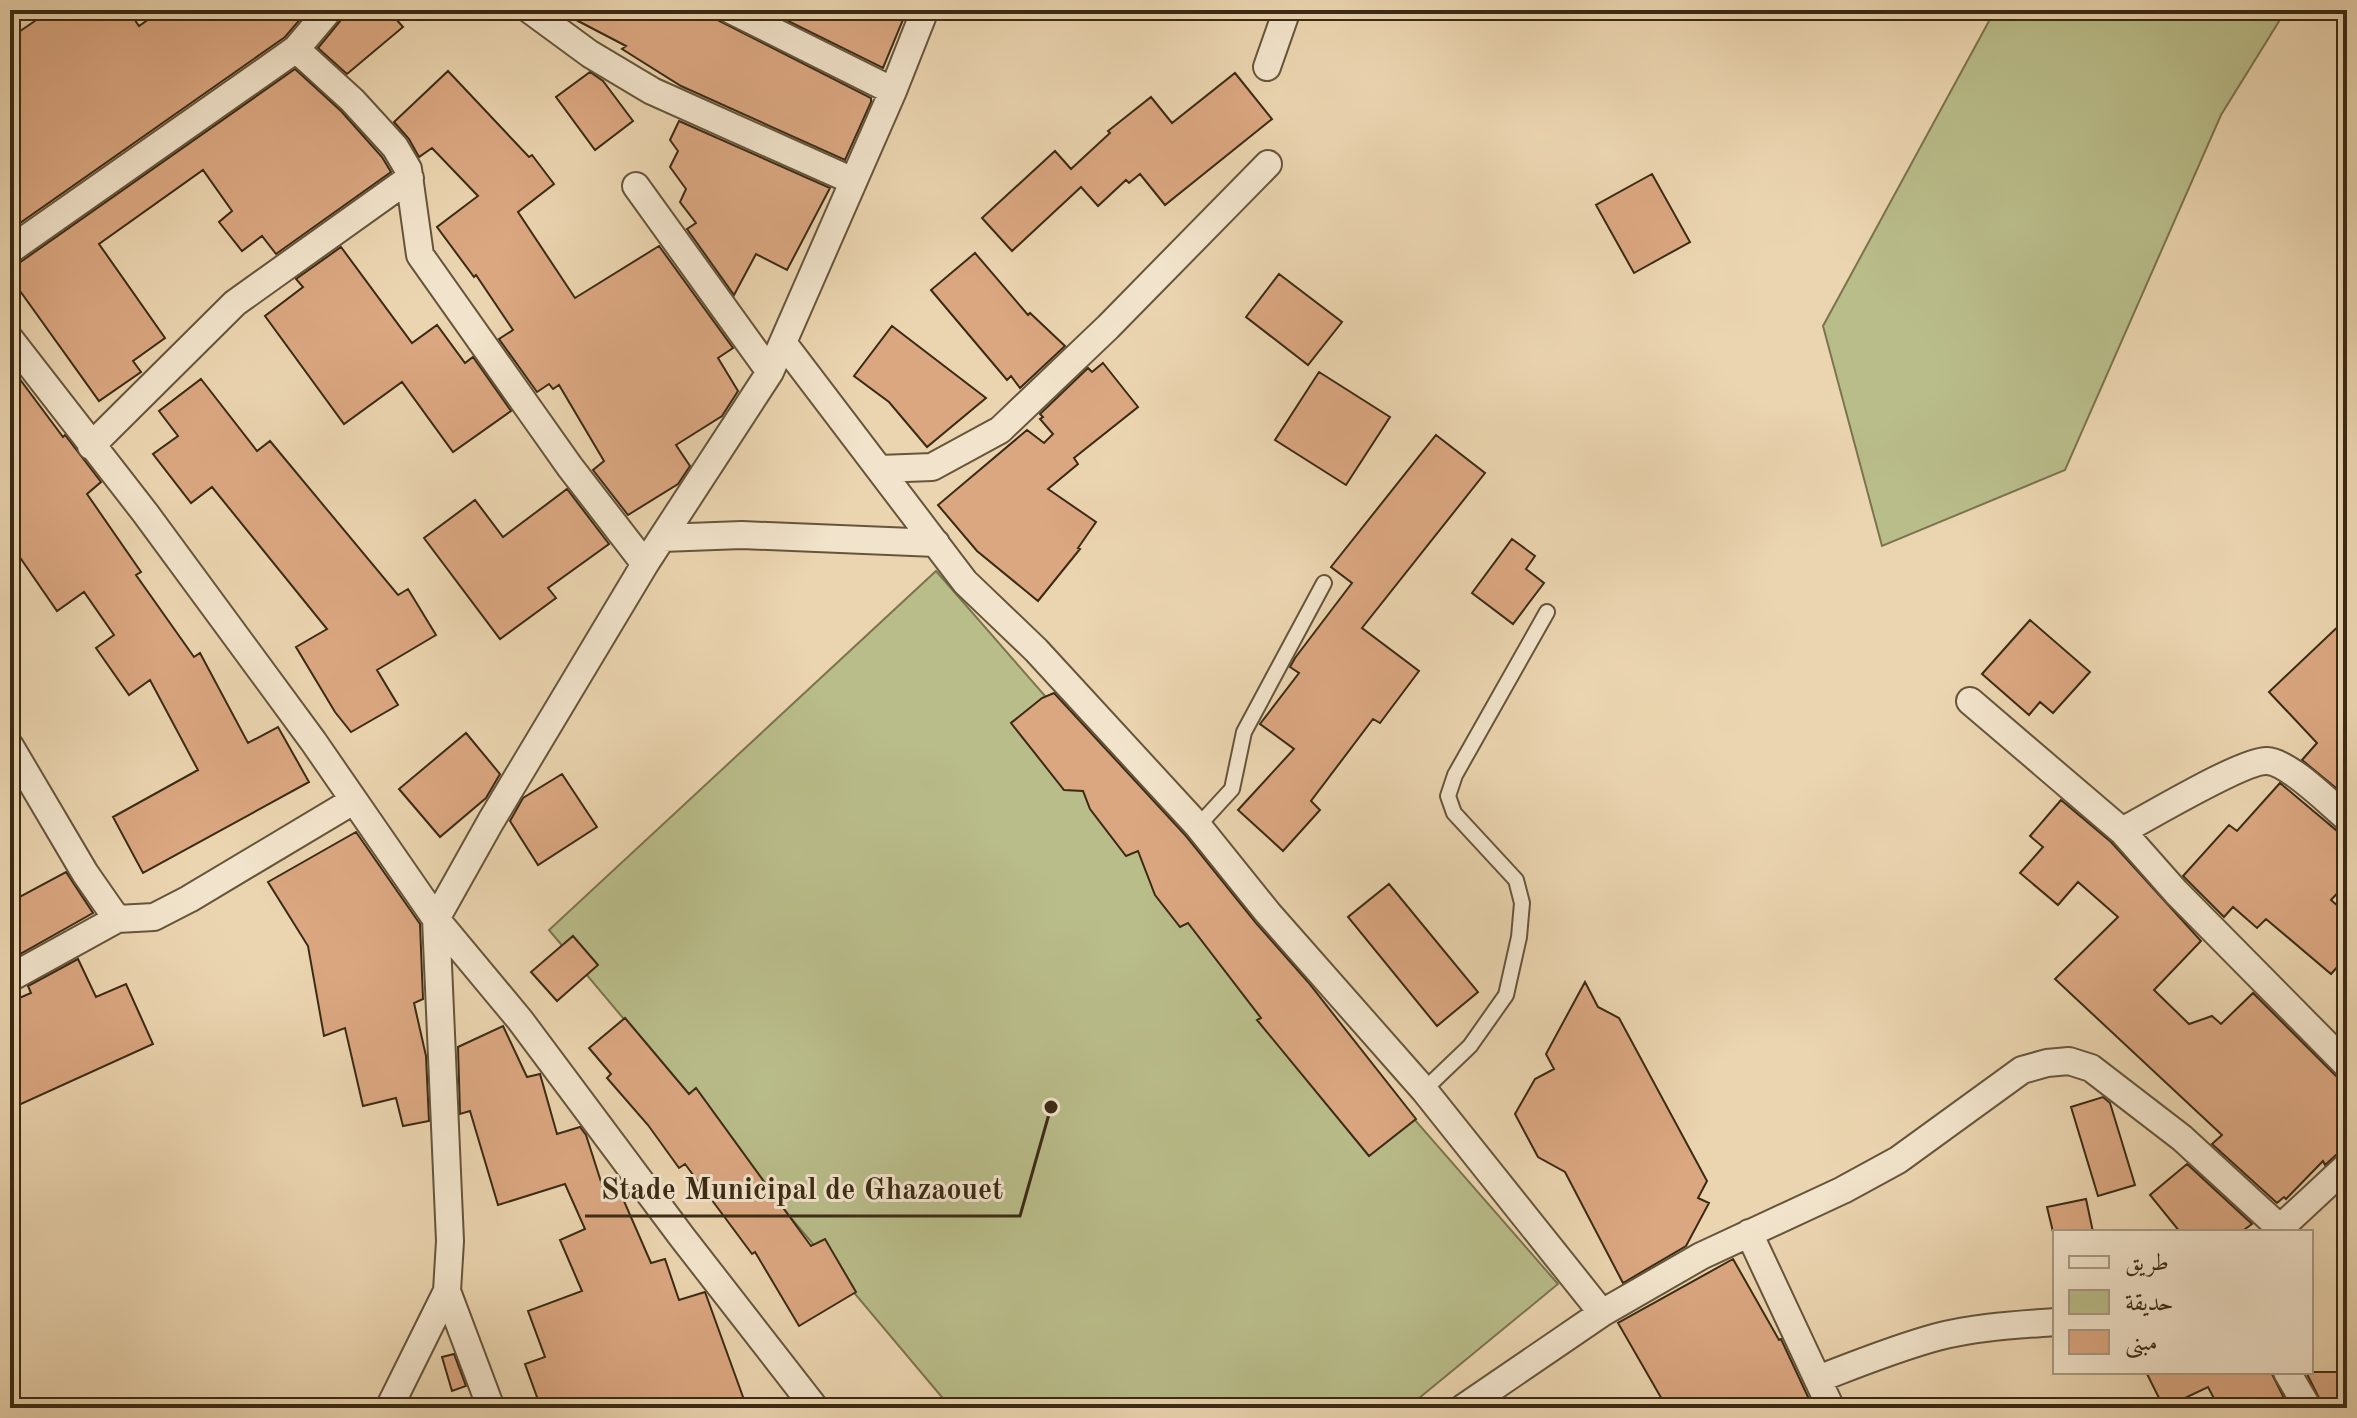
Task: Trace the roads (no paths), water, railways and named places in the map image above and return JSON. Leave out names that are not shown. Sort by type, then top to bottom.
[{"type":"street","points":[[10,250],[296,49],[329,10]]},
{"type":"street","points":[[530,10],[590,54],[652,91],[853,181]]},
{"type":"street","points":[[731,10],[893,91]]},
{"type":"street","points":[[389,1408],[447,1291],[450,1241],[436,919],[645,564],[770,372],[893,91],[925,10]]},
{"type":"street","points":[[1267,67],[1287,10]]},
{"type":"street","points":[[296,49],[352,100],[395,147],[408,169],[420,255],[570,467],[645,564]]},
{"type":"street","points":[[880,469],[932,467],[1000,430],[1108,327],[1268,164]]},
{"type":"street","points":[[91,446],[235,303],[410,178]]},
{"type":"street","points":[[636,186],[770,372]]},
{"type":"street","points":[[10,339],[146,514],[313,741],[436,919],[520,1020],[815,1408]]},
{"type":"street","points":[[784,344],[965,582],[1036,650],[1198,826],[1268,913],[1424,1090],[1602,1313]]},
{"type":"street","points":[[662,538],[742,535],[936,543]]},
{"type":"street","points":[[1970,701],[2122,831],[2176,892],[2347,1065]]},
{"type":"street","points":[[10,746],[85,873],[117,919]]},
{"type":"street","points":[[2122,831],[2243,767],[2267,761],[2288,769],[2347,818]]},
{"type":"street","points":[[10,978],[117,919],[154,917],[189,899],[353,801]]},
{"type":"street","points":[[1463,1408],[1602,1313],[1701,1256],[1843,1190],[1898,1160],[2022,1070],[2047,1063],[2069,1061],[2091,1068],[2182,1138],[2278,1230],[2347,1166]]},
{"type":"street","points":[[1749,1233],[1831,1408]]},
{"type":"street","points":[[447,1291],[491,1408]]},
{"type":"street","points":[[1818,1379],[1938,1336],[1996,1326],[2053,1322]]},
{"type":"street","points":[[2288,1374],[2308,1408]]},
{"type":"lane","points":[[1198,826],[1232,789],[1244,732],[1324,583]]},
{"type":"lane","points":[[1424,1090],[1470,1046],[1506,995],[1519,937],[1522,903],[1516,880],[1454,813],[1448,796],[1455,775],[1547,612]]},
{"type":"place","name":"Stade Municipal de Ghazaouet","points":[[1051,1107]]}]
